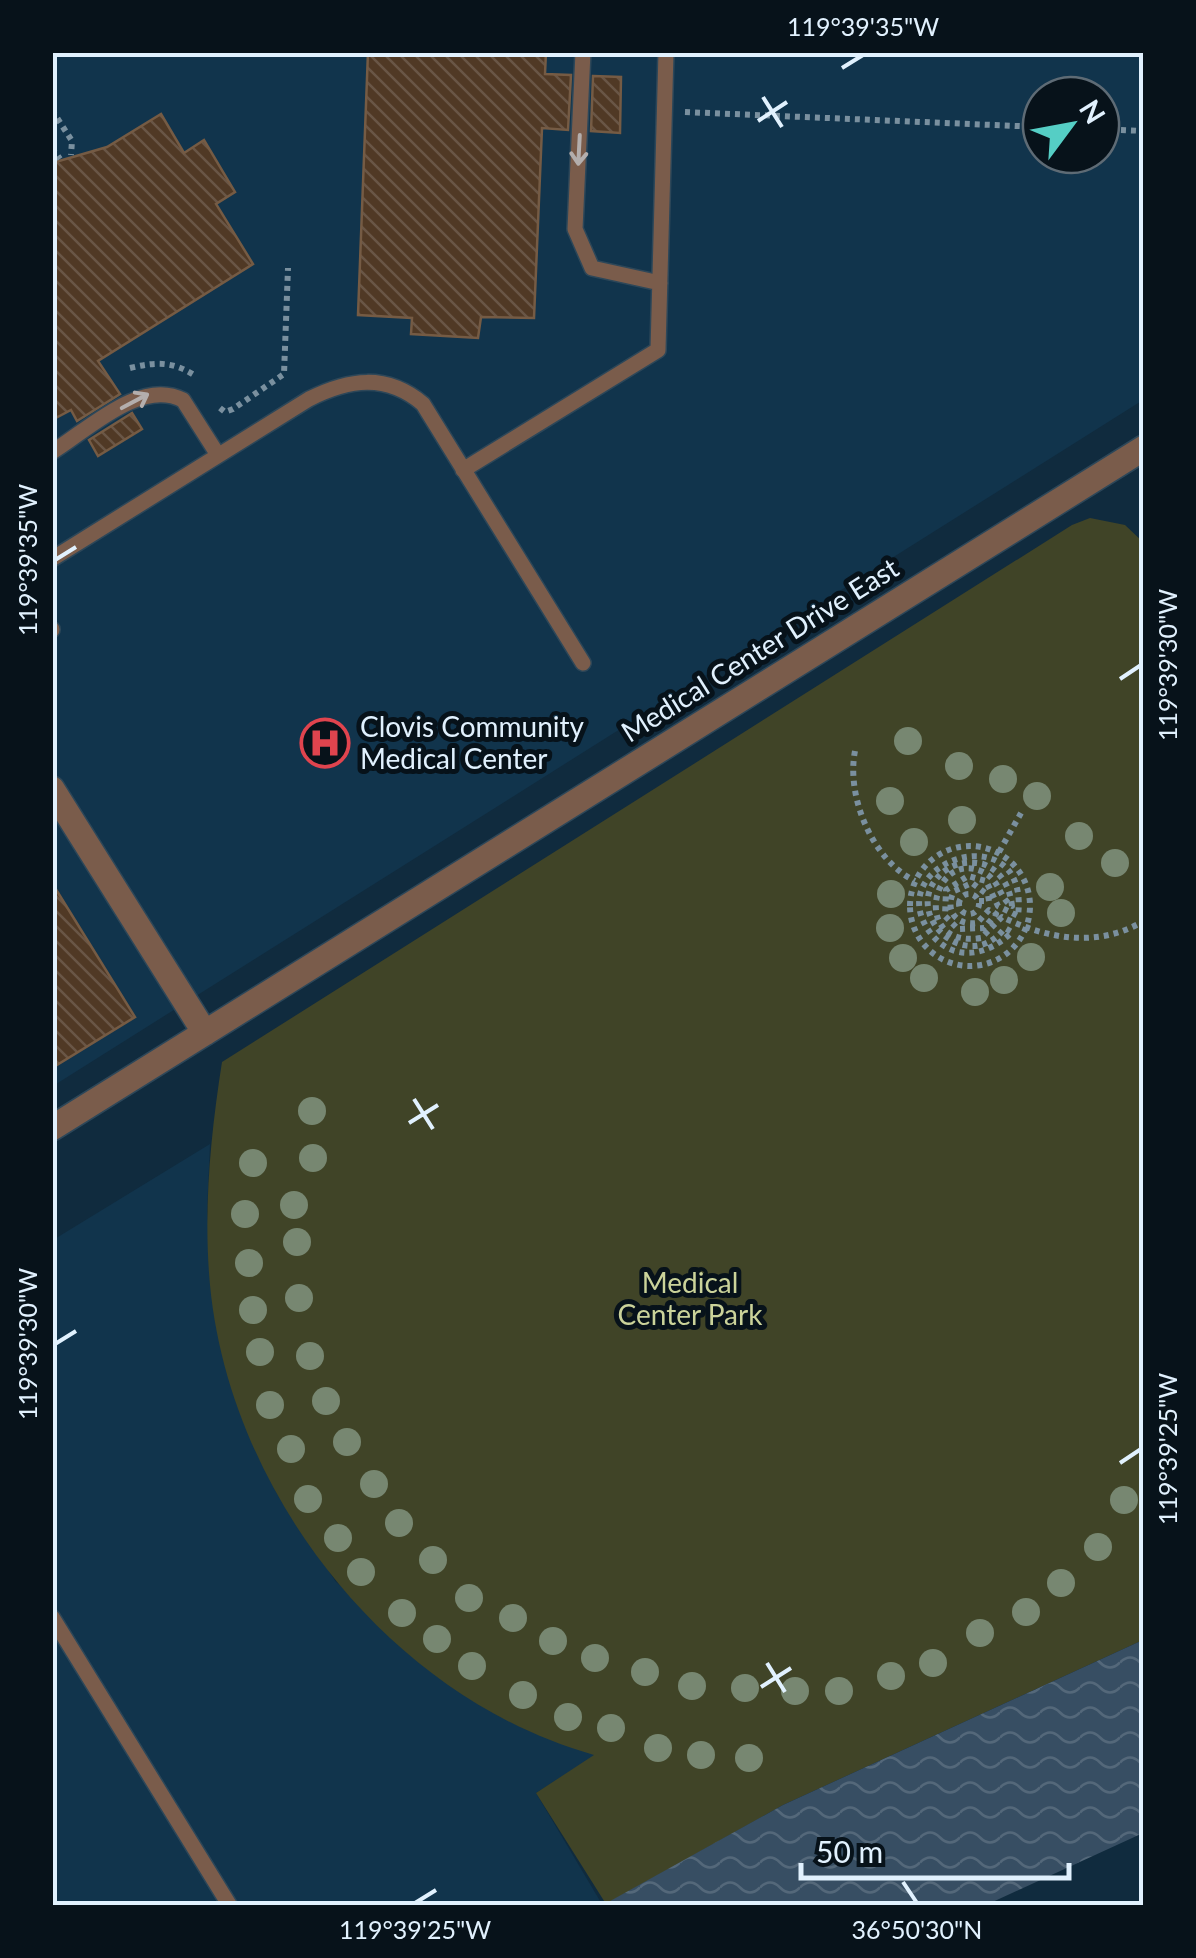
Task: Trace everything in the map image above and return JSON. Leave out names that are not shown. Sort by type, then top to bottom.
[{"type":"street","name":"Medical Center Drive East","points":[[52,1128],[1144,448]]},
{"type":"street","points":[[52,790],[205,1033]]},
{"type":"lane","points":[[583,52],[575,229],[579,244],[592,268],[660,284]]},
{"type":"lane","points":[[464,470],[658,350],[666,52]]},
{"type":"lane","points":[[52,559],[332,388],[376,380],[408,391],[422,404],[583,663]]},
{"type":"lane","points":[[52,452],[140,396],[159,392],[183,400],[218,456]]},
{"type":"lane","points":[[52,1617],[230,1906]]},
{"type":"path","points":[[52,110],[72,141],[71,155]]},
{"type":"path","points":[[664,111],[1021,126]]},
{"type":"path","points":[[52,148],[60,159]]},
{"type":"path","points":[[210,393],[226,412],[284,374],[288,268]]},
{"type":"path","points":[[130,368],[154,362],[175,364],[203,384]]},
{"type":"path","points":[[855,751],[858,802],[870,833],[896,869],[914,881]]},
{"type":"path","points":[[999,852],[1021,813]]},
{"type":"path","points":[[960,846],[999,852],[1026,882],[1030,901],[1026,928],[1007,954],[989,964],[950,964],[919,939],[911,920],[914,881],[941,852],[960,846]]},
{"type":"path","points":[[979,901],[989,901],[988,896],[972,884],[954,891],[949,904],[953,916],[964,924],[983,920],[989,910],[996,914],[984,928],[958,929],[945,916],[946,890],[968,876],[986,881],[998,906],[1018,916],[1020,900],[1006,870],[993,860],[960,855],[932,872],[924,888],[923,919],[942,944],[971,954],[987,951],[1012,932],[1006,928],[992,941],[965,947],[940,934],[932,923],[928,910],[934,882],[942,872],[968,862],[995,870],[1011,892],[1012,906],[986,873],[963,870],[952,874],[936,892],[934,904],[942,925],[959,938],[970,939],[991,932],[1002,918],[1073,939],[1102,937],[1142,922]]},
{"type":"shaded area","name":"Clovis Community Medical Center","points":[[53,53],[1143,53],[1143,400],[53,1086]]},
{"type":"shaded area","points":[[210,1144],[207,1211],[218,1331],[231,1385],[276,1492],[336,1582],[527,1730],[596,1755],[536,1793],[603,1906],[53,1906],[53,1240]]},
{"type":"green space","name":"Medical Center Park","points":[[1090,518],[1125,525],[1144,543],[1143,1640],[783,1805],[606,1904],[536,1793],[594,1755],[519,1726],[449,1685],[385,1633],[329,1572],[283,1504],[246,1430],[221,1353],[209,1273],[210,1167],[222,1062],[1072,525]]},
{"type":"water","points":[[1143,1640],[1143,1833],[986,1905],[603,1905],[783,1805]]},
{"type":"building","points":[[368,52],[546,52],[545,74],[571,75],[568,130],[542,128],[534,318],[481,317],[478,338],[411,334],[412,318],[358,315]]},
{"type":"building","points":[[593,76],[621,77],[620,133],[591,131]]},
{"type":"building","points":[[161,114],[184,153],[204,140],[235,192],[216,204],[253,264],[98,361],[120,394],[77,421],[71,410],[52,420],[52,163],[107,147]]},
{"type":"building","points":[[132,413],[142,429],[98,456],[89,440]]},
{"type":"building","points":[[52,883],[135,1017],[52,1068]]},
{"type":"place","name":"Clovis Community Medical Center","points":[[325,743]]}]
